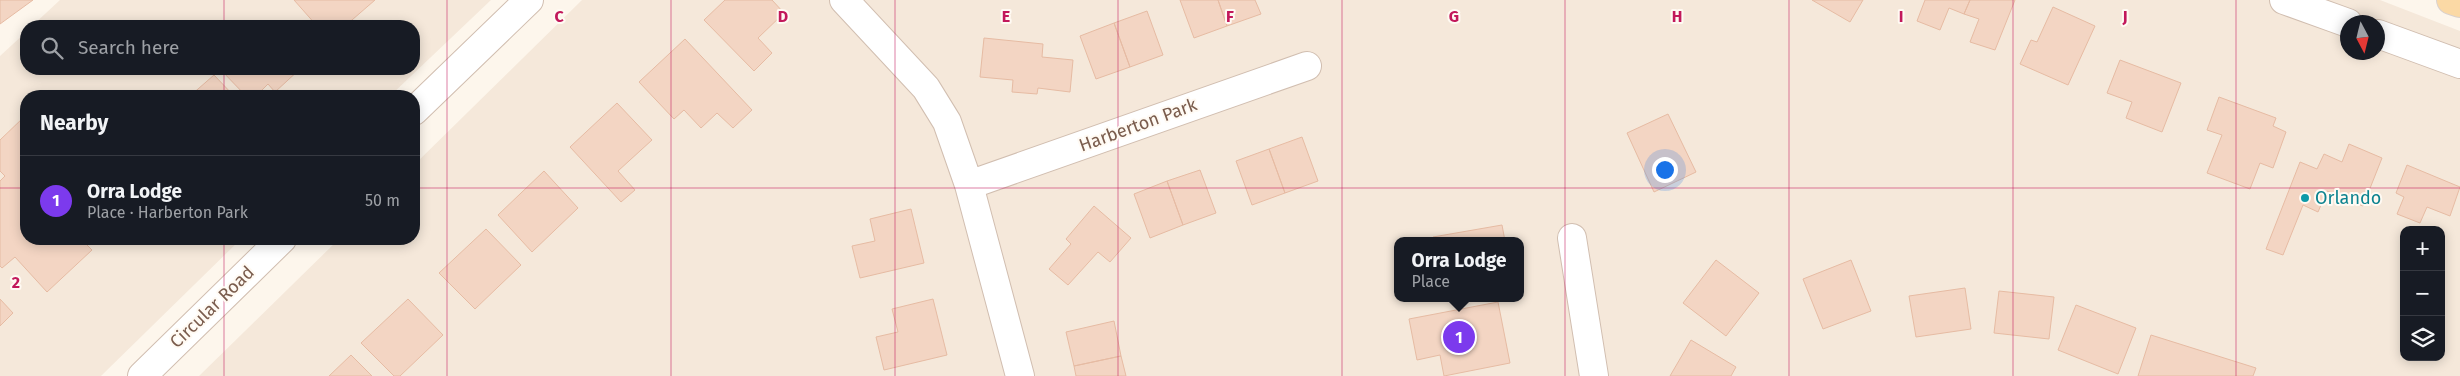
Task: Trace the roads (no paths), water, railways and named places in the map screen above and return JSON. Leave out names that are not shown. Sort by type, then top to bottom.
[{"type":"main road","points":[[2451,0],[2460,3]]},
{"type":"street","points":[[420,104],[529,0]]},
{"type":"street","points":[[844,0],[900,58],[937,103],[947,122],[969,185],[1020,376]]},
{"type":"street","points":[[2284,0],[2340,20]]},
{"type":"street","points":[[2385,37],[2460,64]]},
{"type":"street","name":"Harberton Park","points":[[969,185],[1307,66]]},
{"type":"street","points":[[1572,238],[1594,376]]},
{"type":"street","name":"Circular Road","points":[[142,376],[276,245]]},
{"type":"place","name":"Orlando","points":[[2305,198]]},
{"type":"place","name":"Orra Lodge","points":[[1459,337]]}]
